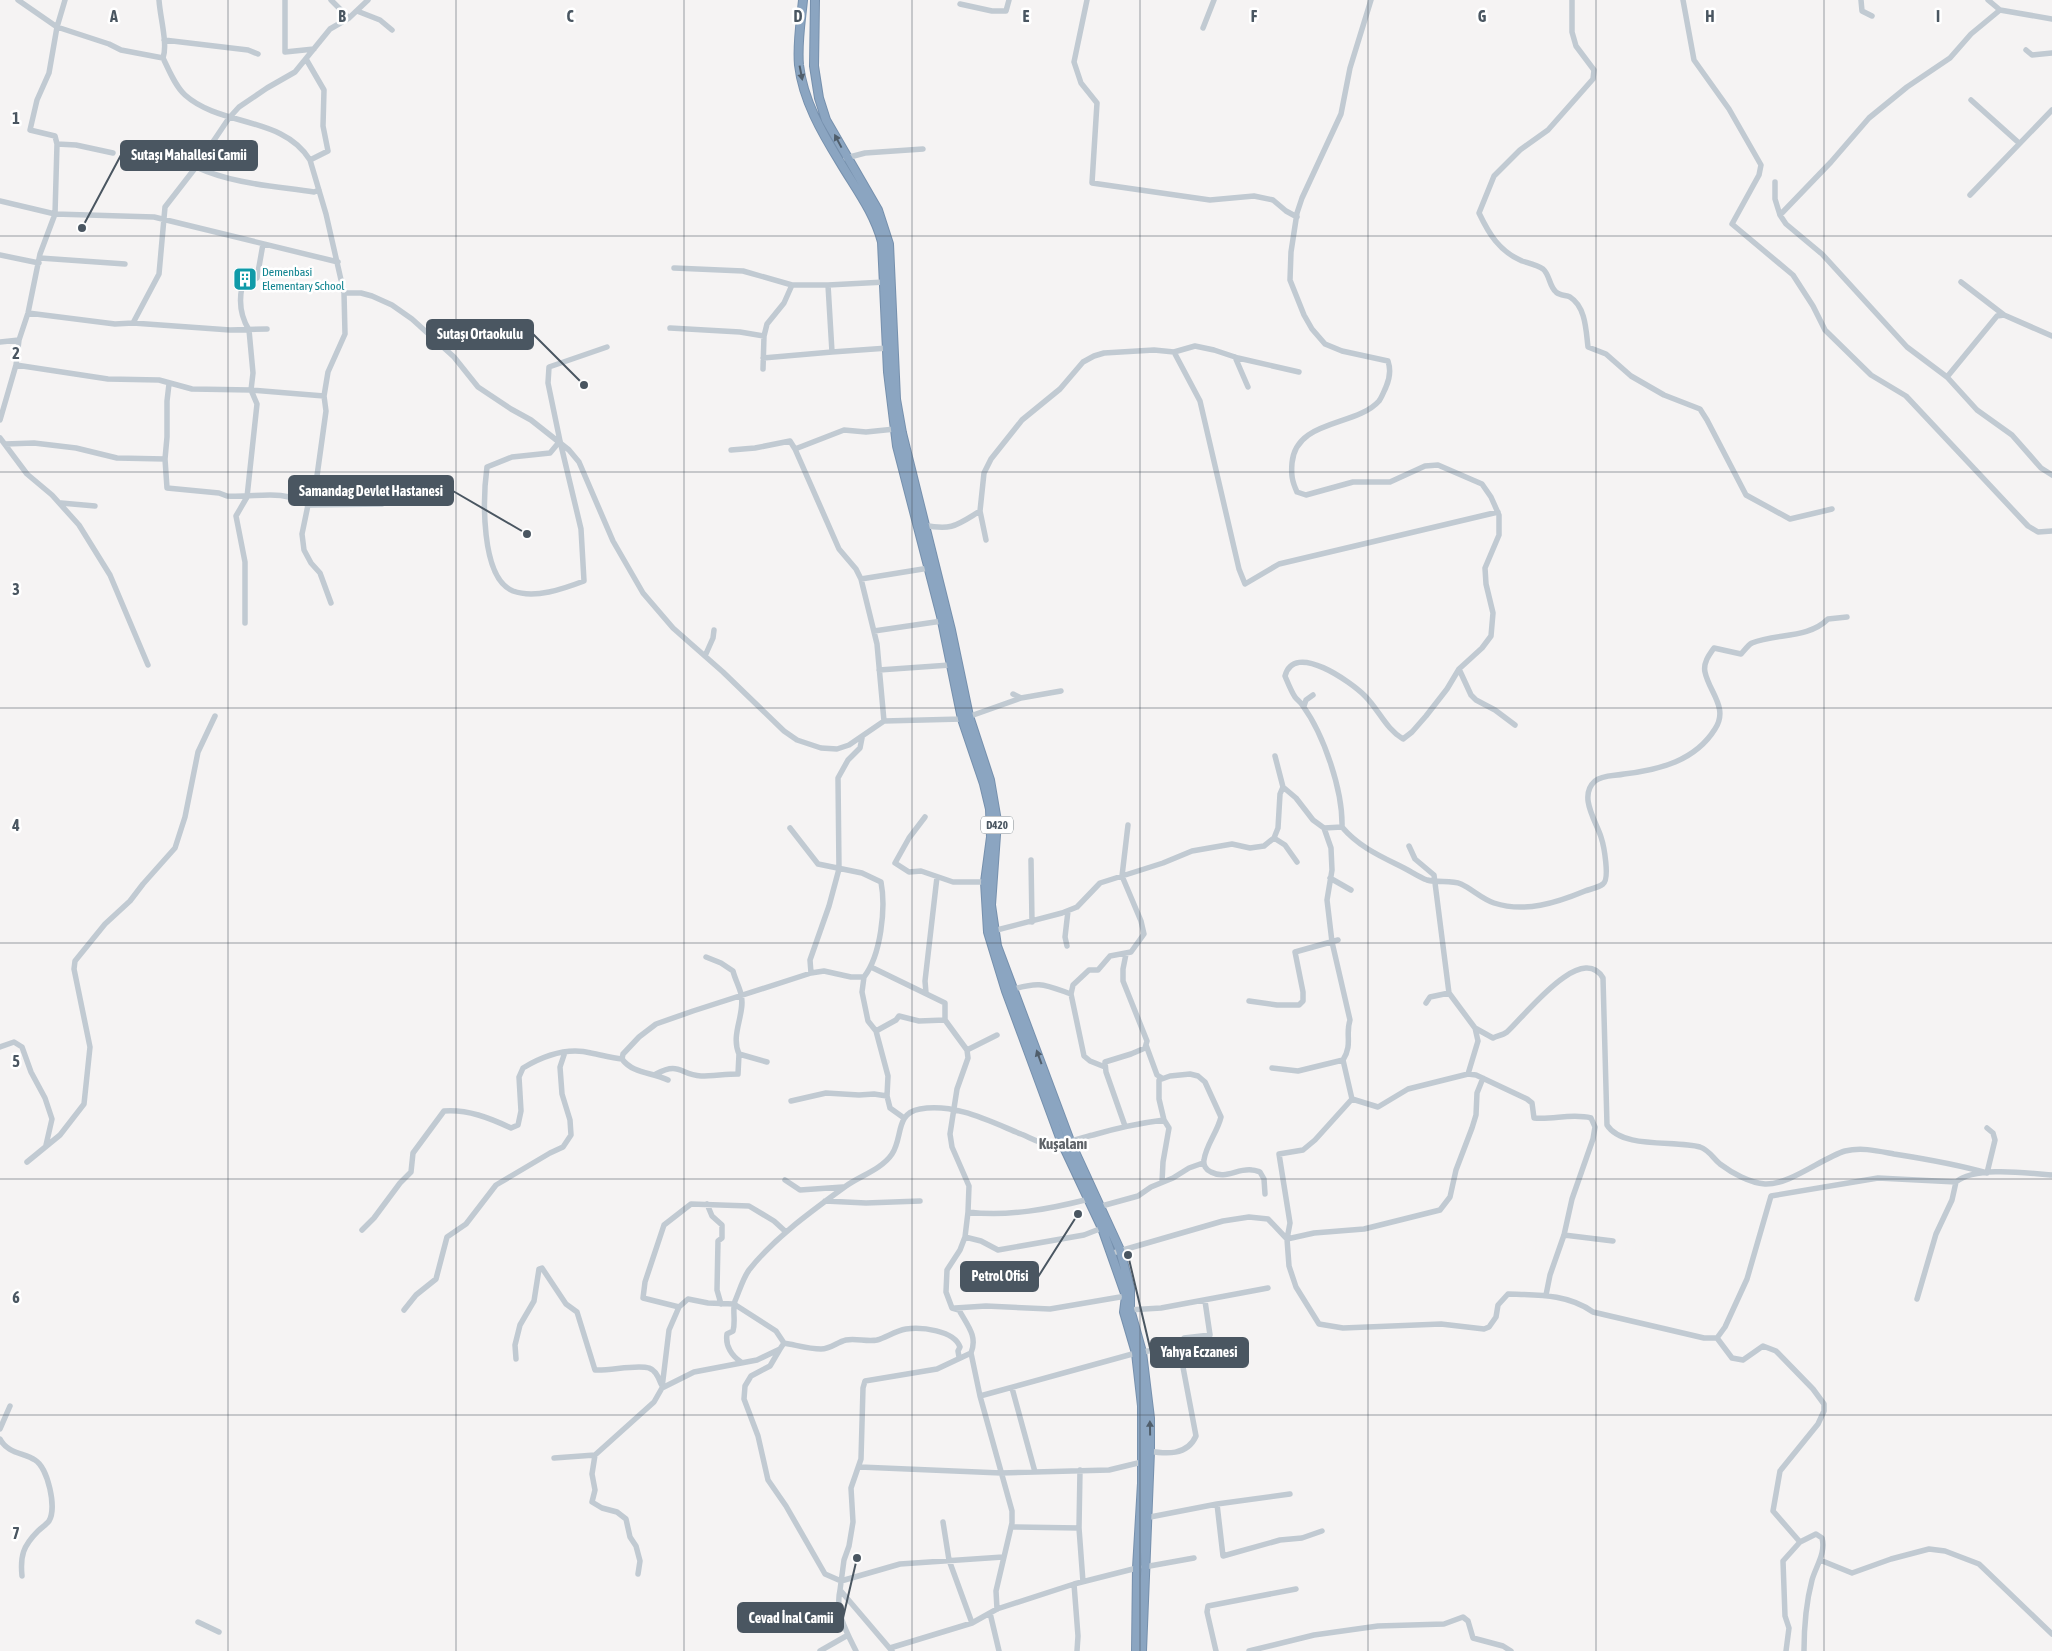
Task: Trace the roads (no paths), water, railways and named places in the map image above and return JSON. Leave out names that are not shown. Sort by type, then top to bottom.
[{"type":"highway","name":"D420","points":[[803,0],[799,64],[810,105],[840,162],[868,205],[877,224],[882,242],[888,372],[894,429],[942,621],[950,665],[990,809],[991,837],[985,882],[991,931],[1010,990],[1066,1142],[1089,1199],[1096,1207],[1102,1228],[1116,1252],[1126,1296],[1127,1311],[1139,1353],[1146,1450],[1136,1651]]},
{"type":"highway","name":"D420","points":[[815,0],[814,47],[816,82],[826,120],[846,158],[878,210],[889,244],[896,399],[924,526],[951,630],[965,718],[990,780],[997,821],[991,931]]},
{"type":"highway","name":"D420","points":[[1066,1142],[1116,1252],[1130,1288],[1127,1311]]},
{"type":"highway","name":"D420","points":[[1144,1518],[1142,1462],[1146,1450]]},
{"type":"highway","name":"D420","points":[[1140,1568],[1142,1651]]},
{"type":"street","points":[[18,0],[57,27],[121,50],[164,58]]},
{"type":"street","points":[[0,420],[16,365],[19,340],[28,313],[39,261],[55,214],[58,144],[55,136],[30,130],[37,100],[49,73],[64,0]]},
{"type":"street","points":[[158,0],[167,48],[164,58],[184,94],[202,106],[229,118],[268,128],[292,141],[307,154],[319,190],[344,292],[345,334],[328,372],[324,396],[326,411],[316,483],[308,505],[302,534],[304,550],[311,563],[320,573],[331,603]]},
{"type":"street","points":[[285,0],[284,52],[314,49]]},
{"type":"street","points":[[331,0],[348,18]]},
{"type":"street","points":[[133,323],[159,274],[165,208],[196,167],[229,118],[239,107],[260,92],[295,72],[330,29],[348,18],[368,0]]},
{"type":"street","points":[[960,4],[992,11],[1006,11],[1009,0]]},
{"type":"street","points":[[1087,0],[1074,62],[1081,83],[1097,103],[1092,183],[1210,200],[1254,196],[1273,200],[1286,211],[1297,216]]},
{"type":"street","points":[[1203,28],[1214,0]]},
{"type":"street","points":[[1371,0],[1350,68],[1341,114],[1302,198],[1291,252],[1290,280],[1304,315],[1312,329],[1325,344],[1388,361],[1391,370],[1387,385],[1379,400],[1368,410],[1309,434],[1298,445],[1293,456],[1291,479],[1297,492],[1306,495],[1353,482],[1390,482],[1425,466],[1438,465],[1482,484],[1492,497],[1498,512],[1499,534],[1485,568],[1486,584],[1493,613],[1491,636],[1482,648],[1460,669],[1447,689],[1412,732],[1403,739],[1393,733],[1364,695],[1334,672],[1304,662],[1292,664],[1286,670],[1284,676],[1295,697],[1304,706],[1319,735],[1334,773],[1342,814],[1342,827],[1352,839],[1375,854],[1425,879],[1435,882],[1460,884],[1491,902],[1521,909],[1562,901],[1603,884],[1607,877],[1602,839],[1589,806],[1589,792],[1594,782],[1602,778],[1652,771],[1680,760],[1701,745],[1716,728],[1720,714],[1718,701],[1705,671],[1707,658],[1714,648],[1741,654],[1750,643],[1799,634],[1822,625],[1828,619],[1847,617]]},
{"type":"street","points":[[1572,0],[1572,24],[1576,46],[1594,70],[1593,79],[1548,130],[1520,150],[1494,176],[1479,213],[1485,226],[1498,246],[1511,255],[1542,268],[1546,272],[1551,286],[1557,293],[1570,297],[1579,306],[1584,321],[1588,347],[1606,354],[1631,376],[1656,390],[1700,409],[1746,495],[1790,519],[1832,509]]},
{"type":"street","points":[[1683,0],[1694,60],[1729,109],[1761,165],[1759,175],[1732,224],[1793,275],[1813,306],[1825,330],[1871,375],[1906,396],[2028,526],[2038,532],[2052,531]]},
{"type":"street","points":[[1861,0],[1862,11],[1872,16]]},
{"type":"street","points":[[1988,0],[2000,10],[2052,19]]},
{"type":"street","points":[[1780,215],[1831,162],[1869,118],[1907,87],[1950,58],[1971,34],[2000,10]]},
{"type":"street","points":[[357,11],[372,16],[392,30]]},
{"type":"street","points":[[164,40],[248,50],[258,54]]},
{"type":"street","points":[[2026,50],[2032,55],[2052,53]]},
{"type":"street","points":[[306,59],[324,90],[323,126],[328,151],[310,160]]},
{"type":"street","points":[[1971,100],[2020,143]]},
{"type":"street","points":[[1970,195],[2052,110]]},
{"type":"street","points":[[58,144],[76,145],[113,153]]},
{"type":"street","points":[[846,158],[864,154],[923,149]]},
{"type":"street","points":[[196,167],[206,172],[251,183],[314,192],[319,190]]},
{"type":"street","points":[[1775,182],[1775,199],[1780,215],[1786,224],[1822,254],[1907,347],[1947,377],[1977,410],[2012,435],[2041,468],[2052,475]]},
{"type":"street","points":[[0,202],[55,214],[154,217],[338,262]]},
{"type":"street","points":[[245,623],[244,562],[236,516],[247,497],[257,404],[251,390],[253,372],[248,330],[240,301],[242,287],[257,278],[262,244]]},
{"type":"street","points":[[0,255],[39,261],[125,264]]},
{"type":"street","points":[[674,268],[743,272],[792,285],[884,282]]},
{"type":"street","points":[[1961,282],[2004,315],[2052,336]]},
{"type":"street","points":[[763,369],[764,336],[767,324],[784,303],[792,285]]},
{"type":"street","points":[[828,285],[832,352]]},
{"type":"street","points":[[344,292],[361,293],[392,305],[412,319],[454,357],[478,387],[511,409],[532,420],[560,441],[579,462],[614,542],[643,593],[673,628],[784,731],[797,740],[821,748],[837,749],[862,738],[884,721],[965,718],[1021,698],[1061,691]]},
{"type":"street","points":[[28,313],[115,324],[133,323],[248,330],[267,329]]},
{"type":"street","points":[[1947,377],[1997,316],[2004,315]]},
{"type":"street","points":[[670,328],[740,332],[764,336]]},
{"type":"street","points":[[0,342],[19,340]]},
{"type":"street","points":[[986,540],[980,511],[984,473],[991,459],[1022,420],[1060,389],[1083,362],[1104,353],[1154,350],[1174,352],[1195,346],[1299,372]]},
{"type":"street","points":[[560,441],[550,453],[512,457],[487,466],[483,492],[486,541],[498,578],[513,591],[536,594],[568,587],[584,580],[581,530],[548,383],[549,367],[607,347]]},
{"type":"street","points":[[763,358],[888,348]]},
{"type":"street","points":[[1174,352],[1200,401],[1244,584],[1279,564],[1498,512]]},
{"type":"street","points":[[1235,357],[1248,387]]},
{"type":"street","points":[[16,365],[99,378],[159,380],[192,389],[251,390],[324,396]]},
{"type":"street","points":[[169,384],[165,459],[167,488],[218,493],[227,496],[285,495],[296,498],[308,505],[382,504]]},
{"type":"street","points":[[795,449],[844,430],[866,432],[894,429]]},
{"type":"street","points":[[0,438],[26,474],[61,503],[78,525],[110,575],[148,665]]},
{"type":"street","points":[[731,450],[756,448],[790,441],[795,449],[839,549],[856,569],[861,579],[874,630],[884,721]]},
{"type":"street","points":[[5,444],[34,443],[76,448],[117,458],[165,459]]},
{"type":"street","points":[[61,503],[95,506]]},
{"type":"street","points":[[924,526],[941,529],[950,528],[980,511]]},
{"type":"street","points":[[861,579],[929,568]]},
{"type":"street","points":[[874,630],[942,621]]},
{"type":"street","points":[[705,656],[713,638],[714,630]]},
{"type":"street","points":[[879,670],[950,665]]},
{"type":"street","points":[[1460,669],[1470,695],[1515,725]]},
{"type":"street","points":[[1013,694],[1021,698]]},
{"type":"street","points":[[1304,706],[1306,700],[1313,695]]},
{"type":"street","points":[[27,1162],[60,1135],[84,1104],[90,1047],[83,1004],[74,969],[75,961],[175,848],[185,817],[198,752],[215,716]]},
{"type":"street","points":[[810,973],[810,960],[829,906],[839,869],[838,778],[848,760],[860,748],[862,738]]},
{"type":"street","points":[[1272,1068],[1298,1071],[1343,1060],[1348,1053],[1350,1043],[1347,1029],[1350,1020],[1327,900],[1331,848],[1324,828],[1313,820],[1296,798],[1283,787],[1275,756]]},
{"type":"street","points":[[991,931],[1032,922],[1068,911],[1077,907],[1100,883],[1192,851],[1232,844],[1250,848],[1264,846],[1274,838],[1278,828],[1280,794],[1283,787]]},
{"type":"street","points":[[925,817],[909,838],[895,862],[909,872],[921,871],[953,882],[985,882]]},
{"type":"street","points":[[1106,1067],[1090,1061],[1084,1056],[1071,994],[1073,986],[1089,970],[1098,970],[1110,956],[1131,952],[1144,934],[1141,921],[1122,876],[1128,825]]},
{"type":"street","points":[[1324,828],[1342,827]]},
{"type":"street","points":[[790,828],[818,864],[862,874],[881,882],[883,894],[881,933],[871,967],[864,976],[862,992],[868,1022],[876,1031],[888,1076],[887,1096],[890,1108],[904,1118]]},
{"type":"street","points":[[1274,838],[1280,840],[1298,862]]},
{"type":"street","points":[[1409,846],[1415,859],[1434,876],[1449,993],[1474,1028],[1478,1040],[1468,1074]]},
{"type":"street","points":[[1031,860],[1032,922]]},
{"type":"street","points":[[926,993],[924,981],[937,878]]},
{"type":"street","points":[[1330,878],[1351,890]]},
{"type":"street","points":[[1067,946],[1065,937],[1068,911]]},
{"type":"street","points":[[1249,1001],[1277,1005],[1299,1005],[1303,1001],[1303,992],[1295,952],[1335,941]]},
{"type":"street","points":[[1126,954],[1123,981],[1143,1029],[1147,1041],[1146,1045],[1157,1075],[1162,1078],[1190,1074],[1198,1076],[1205,1082],[1219,1108],[1221,1116],[1219,1125],[1206,1150],[1203,1163],[1207,1170],[1216,1175],[1224,1176],[1252,1169],[1260,1172],[1264,1179],[1265,1194]]},
{"type":"street","points":[[656,1074],[666,1069],[677,1068],[700,1076],[738,1074],[739,1054],[736,1049],[736,1032],[742,995],[735,982],[733,971],[721,963],[706,957]]},
{"type":"street","points":[[871,967],[945,1003],[945,1020],[968,1050],[966,1069],[957,1089],[950,1134],[952,1147],[969,1186],[965,1236],[960,1250],[946,1270],[946,1292],[952,1308]]},
{"type":"street","points":[[1474,1028],[1493,1038],[1505,1034],[1549,988],[1566,975],[1592,968],[1599,972],[1603,978],[1607,1125],[1616,1134],[1659,1143],[1702,1148],[1721,1164],[1743,1178],[1765,1184],[1790,1178],[1844,1152],[1860,1149],[1945,1162],[1987,1172],[2052,1175]]},
{"type":"street","points":[[622,1059],[623,1054],[639,1037],[656,1024],[810,973],[824,971],[851,977],[864,976]]},
{"type":"street","points":[[1010,990],[1042,983],[1071,994]]},
{"type":"street","points":[[1426,1003],[1430,997],[1449,993]]},
{"type":"street","points":[[876,1031],[896,1020],[899,1016],[919,1021],[945,1020]]},
{"type":"street","points":[[968,1050],[997,1035]]},
{"type":"street","points":[[0,1047],[14,1042],[22,1047],[31,1072],[45,1098],[52,1119],[46,1145]]},
{"type":"street","points":[[1125,1126],[1105,1062],[1131,1054],[1144,1048],[1146,1045]]},
{"type":"street","points":[[404,1310],[416,1295],[436,1280],[447,1238],[466,1224],[496,1185],[550,1152],[563,1147],[571,1135],[570,1120],[562,1094],[560,1067],[565,1052]]},
{"type":"street","points":[[362,1230],[411,1172],[413,1153],[444,1111],[457,1110],[490,1118],[511,1128],[518,1125],[521,1111],[520,1077],[522,1068],[540,1058],[565,1052],[590,1052],[608,1058],[622,1059],[633,1070],[656,1074],[668,1080]]},
{"type":"street","points":[[739,1054],[767,1062]]},
{"type":"street","points":[[1343,1060],[1352,1099]]},
{"type":"street","points":[[1352,1099],[1378,1107],[1408,1089],[1468,1074],[1483,1078],[1527,1099],[1532,1103],[1534,1118],[1546,1119],[1578,1116],[1591,1118],[1595,1127],[1593,1139],[1572,1199],[1564,1235],[1550,1275],[1546,1294]]},
{"type":"street","points":[[1162,1078],[1159,1080],[1159,1099],[1164,1120],[1169,1128],[1162,1162],[1162,1182]]},
{"type":"street","points":[[1286,1239],[1364,1228],[1440,1210],[1450,1196],[1456,1170],[1476,1115],[1477,1092],[1483,1078]]},
{"type":"street","points":[[791,1101],[826,1093],[887,1096]]},
{"type":"street","points":[[1352,1099],[1315,1140],[1302,1150],[1279,1154],[1290,1223],[1286,1239],[1289,1266],[1296,1287],[1319,1324],[1342,1328],[1441,1324],[1484,1329],[1490,1327],[1496,1317],[1498,1305],[1508,1294],[1546,1294],[1571,1301],[1594,1312],[1704,1338],[1717,1338]]},
{"type":"street","points":[[741,1362],[733,1357],[726,1341],[727,1334],[733,1331],[735,1323],[734,1304],[748,1272],[786,1232],[825,1201],[878,1166],[892,1154],[898,1142],[900,1126],[910,1112],[919,1109],[953,1109],[1047,1144],[1066,1142],[1125,1126],[1164,1120]]},
{"type":"street","points":[[1987,1128],[1993,1133],[1995,1140],[1987,1172]]},
{"type":"street","points":[[1096,1207],[1138,1196],[1151,1187],[1203,1163]]},
{"type":"street","points":[[1917,1300],[1936,1234],[1952,1200],[1956,1182],[1963,1176],[1987,1172]]},
{"type":"street","points":[[1717,1338],[1725,1326],[1747,1279],[1771,1196],[1878,1178],[1956,1182]]},
{"type":"street","points":[[785,1180],[800,1190],[846,1186]]},
{"type":"street","points":[[968,1212],[1006,1214],[1066,1205],[1089,1199]]},
{"type":"street","points":[[825,1201],[866,1203],[920,1201]]},
{"type":"street","points":[[679,1307],[643,1298],[645,1282],[664,1225],[691,1204],[749,1206],[774,1221],[786,1232]]},
{"type":"street","points":[[707,1204],[712,1216],[722,1225],[722,1238],[718,1241],[716,1290],[721,1304]]},
{"type":"street","points":[[1116,1252],[1223,1221],[1249,1216],[1268,1219],[1286,1239]]},
{"type":"street","points":[[965,1236],[981,1241],[998,1250],[1084,1235],[1102,1228]]},
{"type":"street","points":[[1564,1235],[1613,1241]]},
{"type":"street","points":[[516,1359],[515,1345],[520,1325],[534,1301],[539,1269],[542,1268],[566,1304],[577,1312],[595,1370],[617,1370],[634,1367],[650,1368],[658,1375],[662,1388]]},
{"type":"street","points":[[1127,1311],[1161,1308],[1268,1288]]},
{"type":"street","points":[[952,1308],[986,1306],[1050,1309],[1126,1296]]},
{"type":"street","points":[[554,1458],[595,1455],[654,1402],[662,1388],[669,1330],[679,1307],[688,1298],[708,1303],[734,1304],[776,1332],[784,1343],[822,1349],[832,1347],[847,1340],[877,1340],[905,1329],[920,1329],[947,1334],[953,1337],[958,1341],[960,1347],[958,1351],[959,1357]]},
{"type":"street","points":[[1146,1450],[1174,1454],[1193,1442],[1196,1436],[1179,1346],[1184,1338],[1210,1334],[1205,1300]]},
{"type":"street","points":[[952,1308],[959,1310],[973,1335],[974,1345],[971,1353],[980,1396],[1012,1511],[1011,1527],[1002,1557],[996,1591],[996,1609]]},
{"type":"street","points":[[1717,1338],[1732,1358],[1743,1360],[1753,1355],[1763,1346],[1776,1351],[1813,1389],[1824,1404],[1824,1410],[1818,1424],[1780,1471],[1773,1511],[1800,1542]]},
{"type":"street","points":[[784,1343],[770,1366],[751,1376],[745,1386],[744,1399],[758,1436],[768,1480],[786,1506],[825,1574],[841,1581],[900,1564],[1002,1557]]},
{"type":"street","points":[[980,1396],[1139,1353],[1179,1346]]},
{"type":"street","points":[[662,1388],[694,1372],[757,1360],[780,1349]]},
{"type":"street","points":[[856,1651],[838,1612],[838,1600],[844,1560],[850,1546],[853,1522],[851,1488],[860,1467],[863,1388],[865,1381],[937,1369],[971,1353]]},
{"type":"street","points":[[1012,1388],[1035,1472]]},
{"type":"street","points":[[0,1429],[10,1406]]},
{"type":"street","points":[[0,1439],[8,1448],[36,1460],[45,1473],[52,1495],[49,1521],[25,1546],[20,1560],[22,1576]]},
{"type":"street","points":[[595,1455],[592,1474],[595,1490],[592,1502],[602,1508],[617,1512],[626,1519],[630,1537],[636,1546],[640,1561],[638,1574]]},
{"type":"street","points":[[860,1467],[1001,1473],[1108,1470],[1142,1462]]},
{"type":"street","points":[[1080,1470],[1079,1528],[1083,1582]]},
{"type":"street","points":[[1144,1518],[1216,1504],[1290,1494]]},
{"type":"street","points":[[1216,1504],[1224,1556],[1280,1540],[1302,1538],[1322,1531]]},
{"type":"street","points":[[943,1522],[949,1560],[972,1623]]},
{"type":"street","points":[[1011,1527],[1079,1528]]},
{"type":"street","points":[[1786,1651],[1789,1628],[1786,1616],[1783,1561],[1800,1542],[1816,1534],[1822,1538],[1824,1544],[1806,1608],[1804,1651]]},
{"type":"street","points":[[1820,1560],[1852,1573],[1865,1567],[1928,1549],[1945,1551],[1979,1564],[2052,1634]]},
{"type":"street","points":[[840,1590],[891,1650],[972,1623],[996,1609],[1074,1584],[1140,1568],[1194,1558]]},
{"type":"street","points":[[1074,1584],[1078,1636],[1077,1651]]},
{"type":"street","points":[[1216,1651],[1208,1606],[1296,1589]]},
{"type":"street","points":[[990,1613],[999,1651]]},
{"type":"street","points":[[1249,1651],[1314,1635],[1378,1626],[1444,1624],[1464,1617],[1468,1621],[1473,1638],[1503,1646],[1511,1651]]},
{"type":"street","points":[[198,1622],[218,1632]]},
{"type":"street","points":[[820,1651],[848,1635]]},
{"type":"place","name":"Sutaşı Mahallesi Camii","points":[[82,228]]},
{"type":"place","name":"Demenbasi Elementary School","points":[[245,279]]},
{"type":"place","name":"Sutaşı Ortaokulu","points":[[584,385]]},
{"type":"place","name":"Samandag Devlet Hastanesi","points":[[527,534]]},
{"type":"place","name":"Petrol Ofisi","points":[[1078,1214]]},
{"type":"place","name":"Yahya Eczanesi","points":[[1128,1255]]},
{"type":"place","name":"Cevad İnal Camii","points":[[857,1558]]},
{"type":"district","name":"Kuşalanı","points":[[1063,1144]]}]
